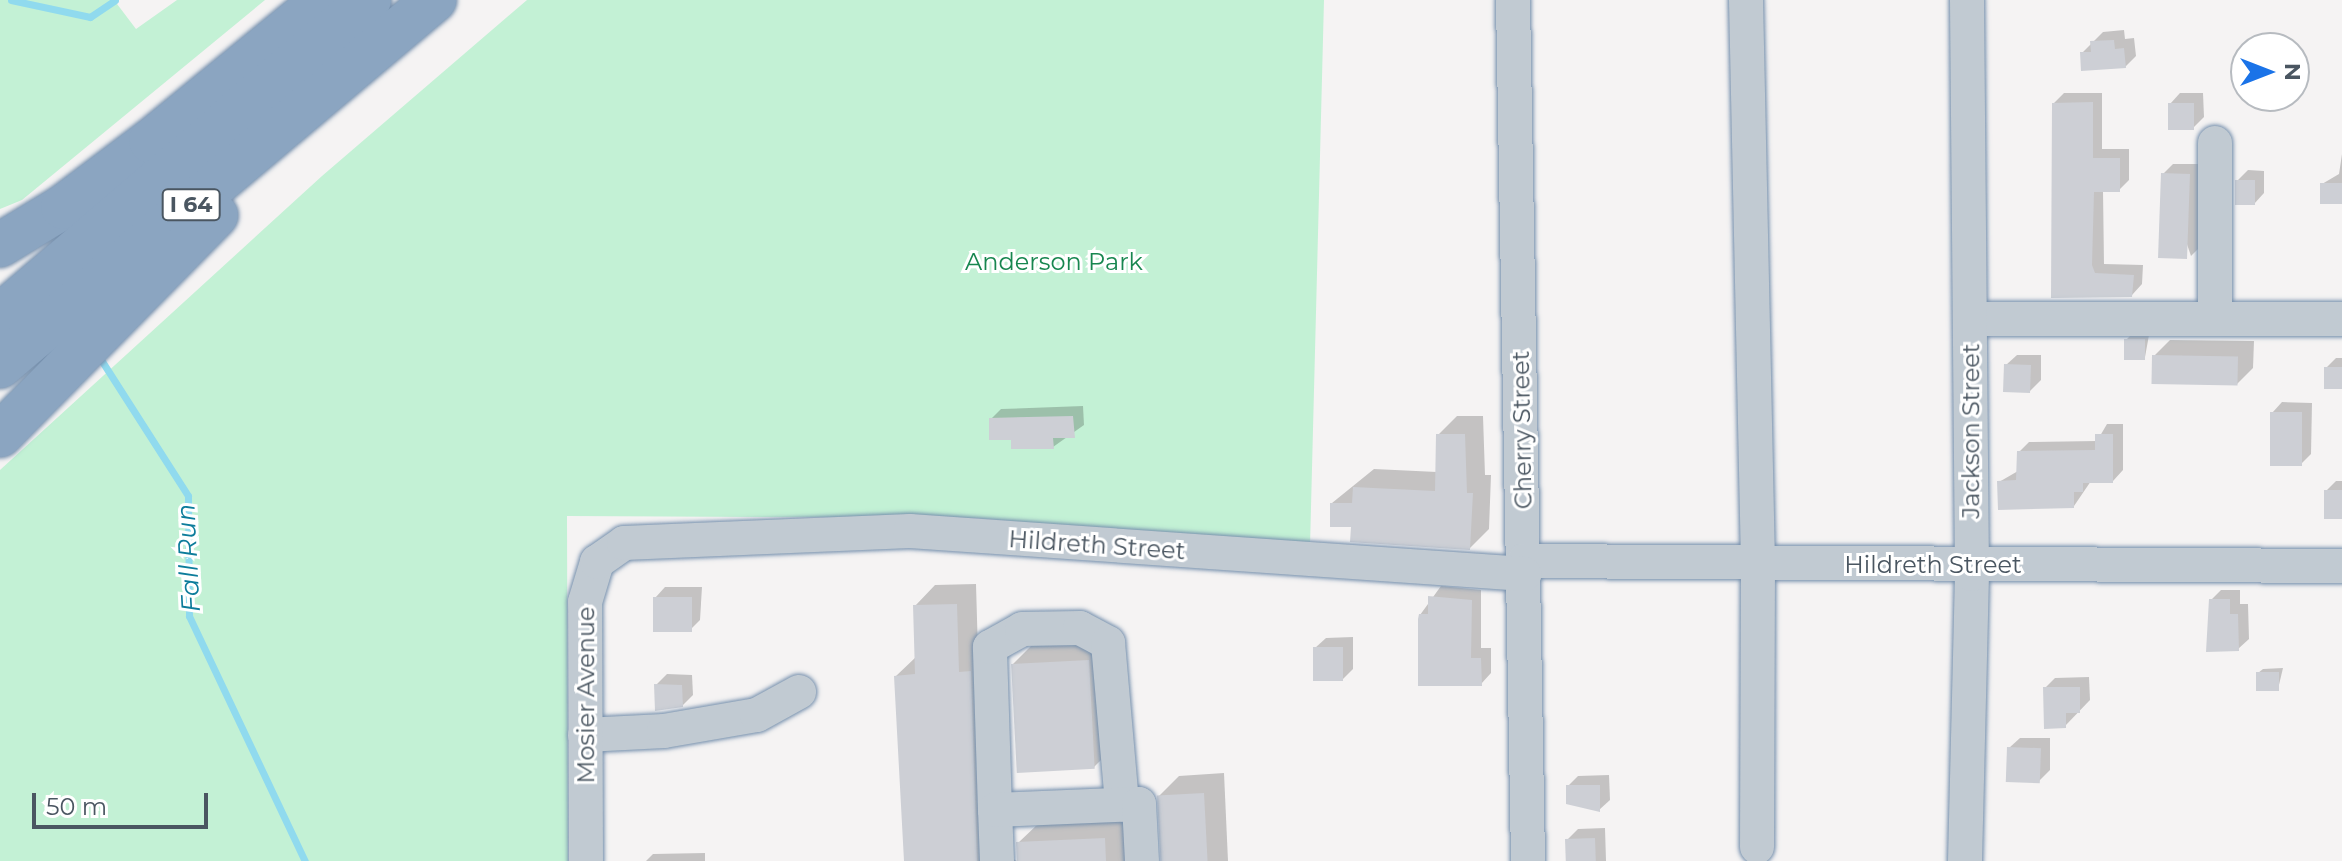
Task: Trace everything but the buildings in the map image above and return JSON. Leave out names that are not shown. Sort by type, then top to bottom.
[{"type":"highway","points":[[0,245],[63,207],[151,141],[323,0]]},
{"type":"highway","name":"I 64","points":[[0,316],[369,0]]},
{"type":"highway","name":"I 64","points":[[0,366],[434,0]]},
{"type":"highway","points":[[0,435],[382,44]]},
{"type":"highway","points":[[0,347],[135,251]]},
{"type":"street","name":"Cherry Street","points":[[1513,0],[1528,861]]},
{"type":"street","points":[[1746,0],[1758,564],[1757,847]]},
{"type":"street","name":"Jackson Street","points":[[1965,861],[1971,566],[1967,0]]},
{"type":"street","points":[[2215,143],[2215,319]]},
{"type":"street","points":[[1971,319],[2342,319]]},
{"type":"street","name":"Hildreth Street","points":[[669,538],[910,531],[1524,567],[1758,564],[2342,566]]},
{"type":"street","name":"Mosier Avenue","points":[[586,861],[585,602],[593,571],[613,547],[669,538]]},
{"type":"street","points":[[997,861],[990,647],[1022,629],[1080,628],[1108,643],[1122,804]]},
{"type":"street","points":[[585,735],[664,731],[757,715],[799,692]]},
{"type":"street","points":[[995,810],[1139,804],[1142,861]]},
{"type":"green space","points":[[0,0],[114,0],[136,29],[177,0],[265,0],[22,200],[0,209]]},
{"type":"green space","name":"Anderson Park","points":[[527,0],[1324,0],[1310,547],[974,518],[567,516],[568,861],[0,861],[0,470],[322,176]]},
{"type":"waterway","points":[[11,0],[90,17],[115,0]]},
{"type":"waterway","name":"Fall Run","points":[[98,355],[188,496],[189,616],[305,861]]}]
